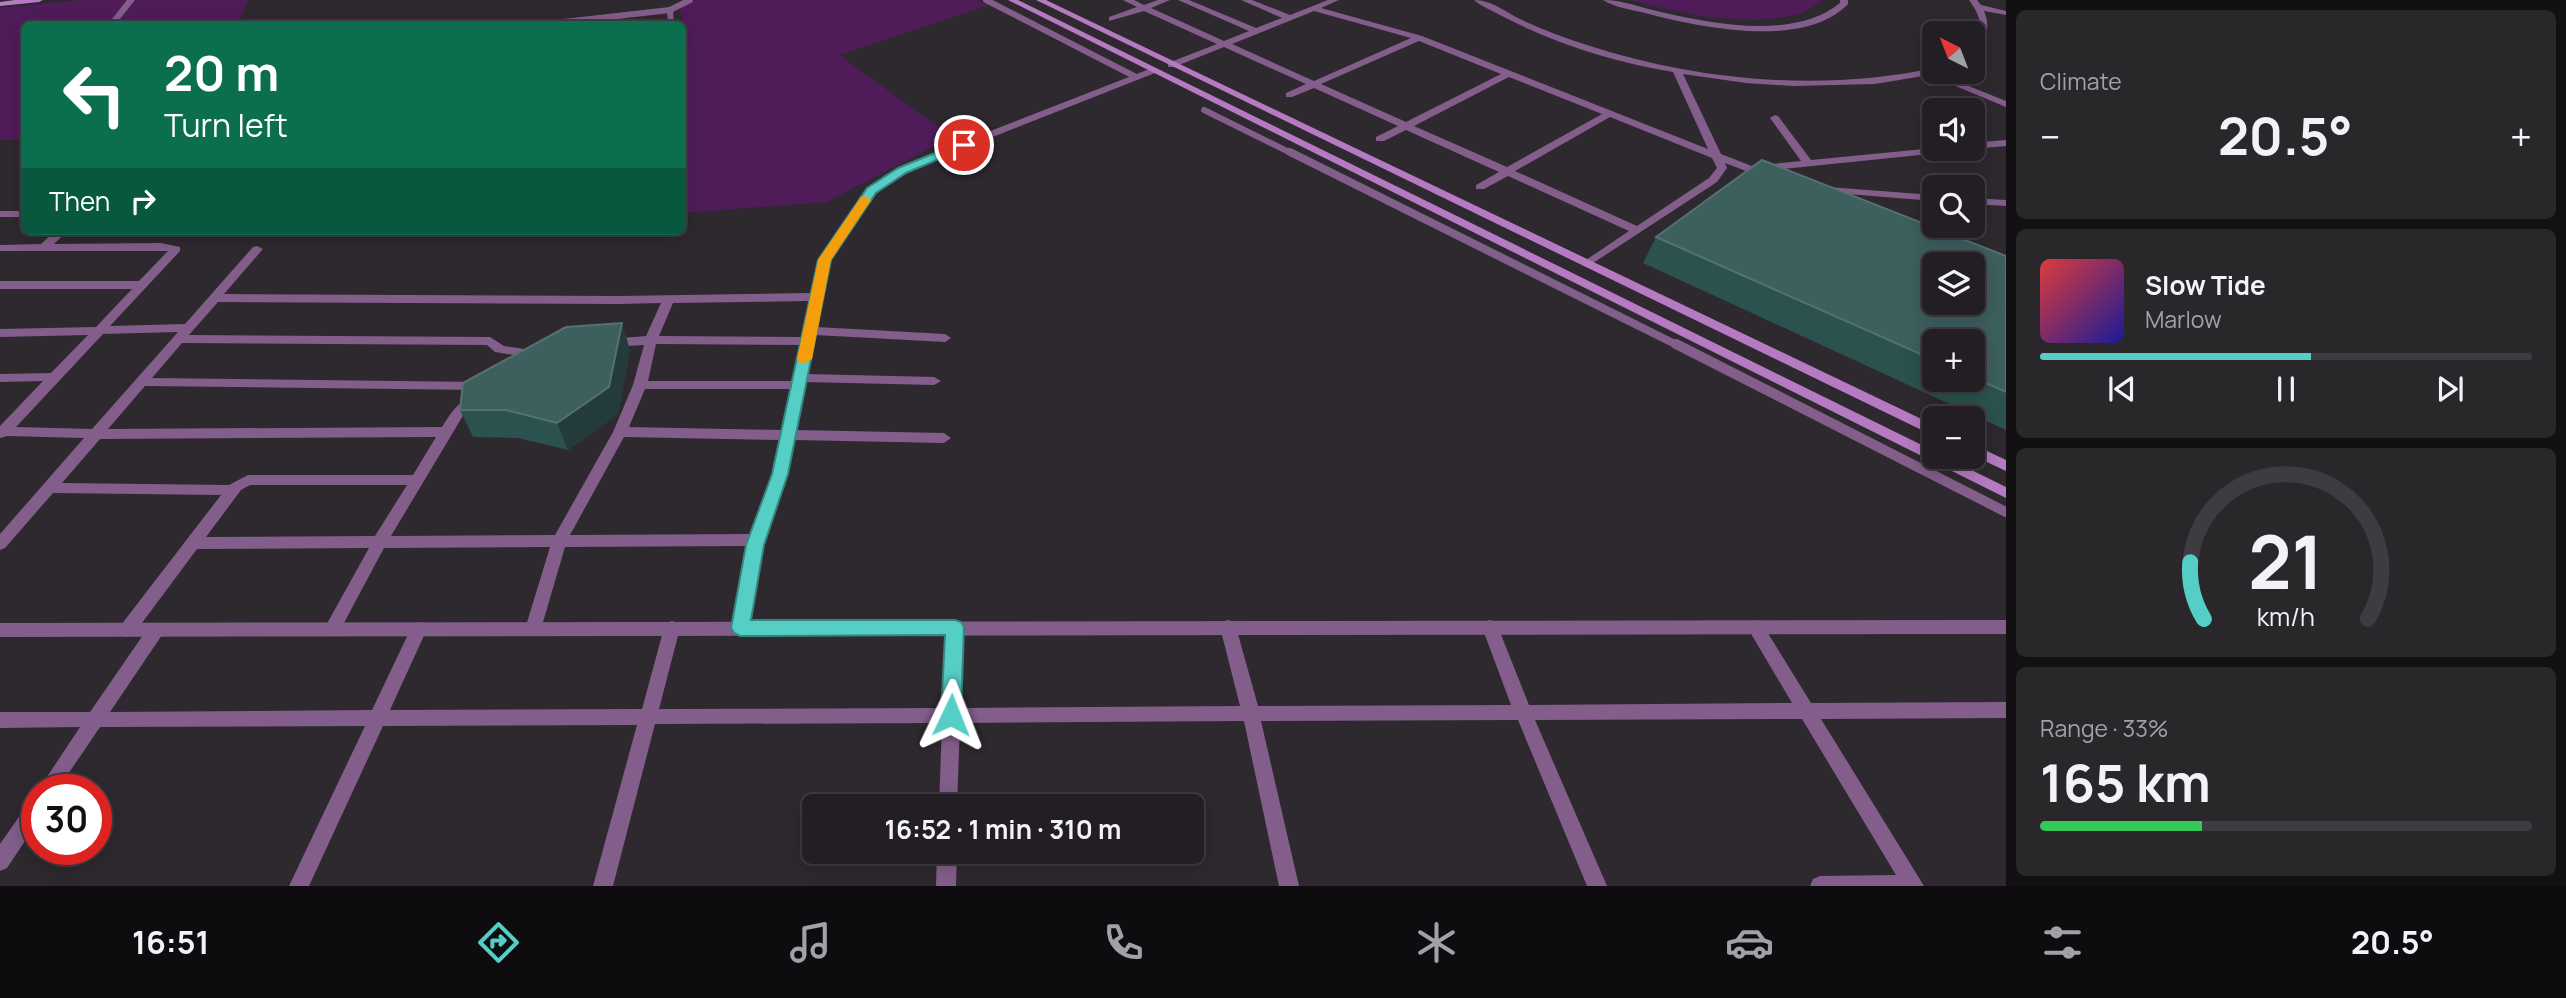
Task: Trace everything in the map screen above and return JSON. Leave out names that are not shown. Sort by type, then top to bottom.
[{"type":"main road","points":[[0,4],[39,0]]},
{"type":"main road","points":[[1012,0],[1152,71],[1922,445]]},
{"type":"main road","points":[[1040,0],[1922,425]]},
{"type":"main road","points":[[1280,133],[1297,124]]},
{"type":"main road","points":[[1985,456],[2006,466]]},
{"type":"main road","points":[[1968,469],[2006,492]]},
{"type":"street","points":[[114,21],[131,0]]},
{"type":"street","points":[[1127,0],[1637,230]]},
{"type":"street","points":[[1112,19],[1166,0]]},
{"type":"street","points":[[1182,0],[1256,32]]},
{"type":"street","points":[[1245,0],[1290,18]]},
{"type":"street","points":[[1171,65],[1335,0]]},
{"type":"street","points":[[1478,0],[1514,20],[1579,45],[1676,69],[1770,82],[1816,84],[1871,82],[1922,73]]},
{"type":"street","points":[[1607,0],[1660,16],[1734,26],[1780,27],[1823,19],[1847,1]]},
{"type":"street","points":[[1976,3],[2006,13]]},
{"type":"street","points":[[1976,3],[1984,21]]},
{"type":"street","points":[[1314,9],[1419,38],[1773,178]]},
{"type":"street","points":[[1289,95],[1419,38]]},
{"type":"street","points":[[1587,264],[1713,180],[1722,168],[1676,69]]},
{"type":"street","points":[[740,628],[757,540],[780,474],[824,260],[872,191],[889,177],[915,164],[1152,71]]},
{"type":"street","points":[[1380,139],[1508,74]]},
{"type":"street","points":[[1961,84],[2006,104]]},
{"type":"street","points":[[1480,187],[1609,114]]},
{"type":"street","points":[[1775,118],[1809,164]]},
{"type":"street","points":[[1985,145],[2006,143]]},
{"type":"street","points":[[1751,170],[1922,152]]},
{"type":"street","points":[[1818,190],[1922,197]]},
{"type":"street","points":[[1985,202],[2006,203]]},
{"type":"street","points":[[0,215],[21,214]]},
{"type":"street","points":[[46,247],[57,235]]},
{"type":"street","points":[[0,248],[176,249],[1,433]]},
{"type":"street","points":[[0,544],[257,249]]},
{"type":"street","points":[[0,285],[142,285]]},
{"type":"street","points":[[214,298],[817,297]]},
{"type":"street","points":[[533,629],[559,542],[620,432],[640,385],[651,340],[669,299]]},
{"type":"street","points":[[0,333],[99,329],[490,341],[500,349],[549,354],[527,368]]},
{"type":"street","points":[[596,344],[809,336],[945,338]]},
{"type":"street","points":[[0,378],[55,377]]},
{"type":"street","points":[[640,385],[934,381]]},
{"type":"street","points":[[141,382],[499,386],[460,411],[379,542],[332,629]]},
{"type":"street","points":[[1,433],[447,432]]},
{"type":"street","points":[[620,432],[944,438]]},
{"type":"street","points":[[127,630],[233,490],[248,480],[417,480]]},
{"type":"street","points":[[49,488],[233,490]]},
{"type":"street","points":[[194,543],[757,540]]},
{"type":"street","points":[[948,794],[955,627]]},
{"type":"street","points":[[1228,627],[1251,714],[1289,886]]},
{"type":"street","points":[[1490,627],[1597,886]]},
{"type":"street","points":[[1755,627],[1913,885]]},
{"type":"street","points":[[0,631],[2006,627]]},
{"type":"street","points":[[603,886],[672,628]]},
{"type":"street","points":[[299,886],[419,629]]},
{"type":"street","points":[[58,774],[156,630]]},
{"type":"street","points":[[0,720],[2006,710]]},
{"type":"street","points":[[0,861],[21,830]]},
{"type":"street","points":[[946,886],[947,864]]},
{"type":"street","points":[[1820,886],[1913,885]]},
{"type":"lane","points":[[573,21],[670,10],[691,0]]},
{"type":"lane","points":[[986,0],[1136,78]]},
{"type":"lane","points":[[670,10],[671,21]]},
{"type":"lane","points":[[1203,110],[1573,292],[2006,512]]},
{"type":"lane","points":[[1248,131],[1262,124]]},
{"type":"shaded area","points":[[80,0],[248,0],[240,21],[21,21],[21,140],[0,140],[0,8]]},
{"type":"shaded area","points":[[696,0],[977,0],[989,5],[839,55],[952,137],[827,202],[686,213],[687,49],[686,21],[682,21],[679,4]]},
{"type":"shaded area","points":[[1631,0],[1824,0],[1799,14],[1754,20],[1692,14]]},
{"type":"building","points":[[1762,160],[1922,223],[1922,238],[1960,238],[2006,256],[2006,392],[1985,383],[1985,329],[1922,329],[1922,355],[1656,237]]},
{"type":"building","points":[[622,323],[609,387],[557,423],[506,410],[460,410],[463,383],[566,327]]},
{"type":"slow traffic","points":[[804,359],[824,260],[865,200]]},
{"type":"route","points":[[951,715],[955,627],[740,628],[755,545],[780,474],[824,260],[872,191],[889,177],[964,145]]}]
